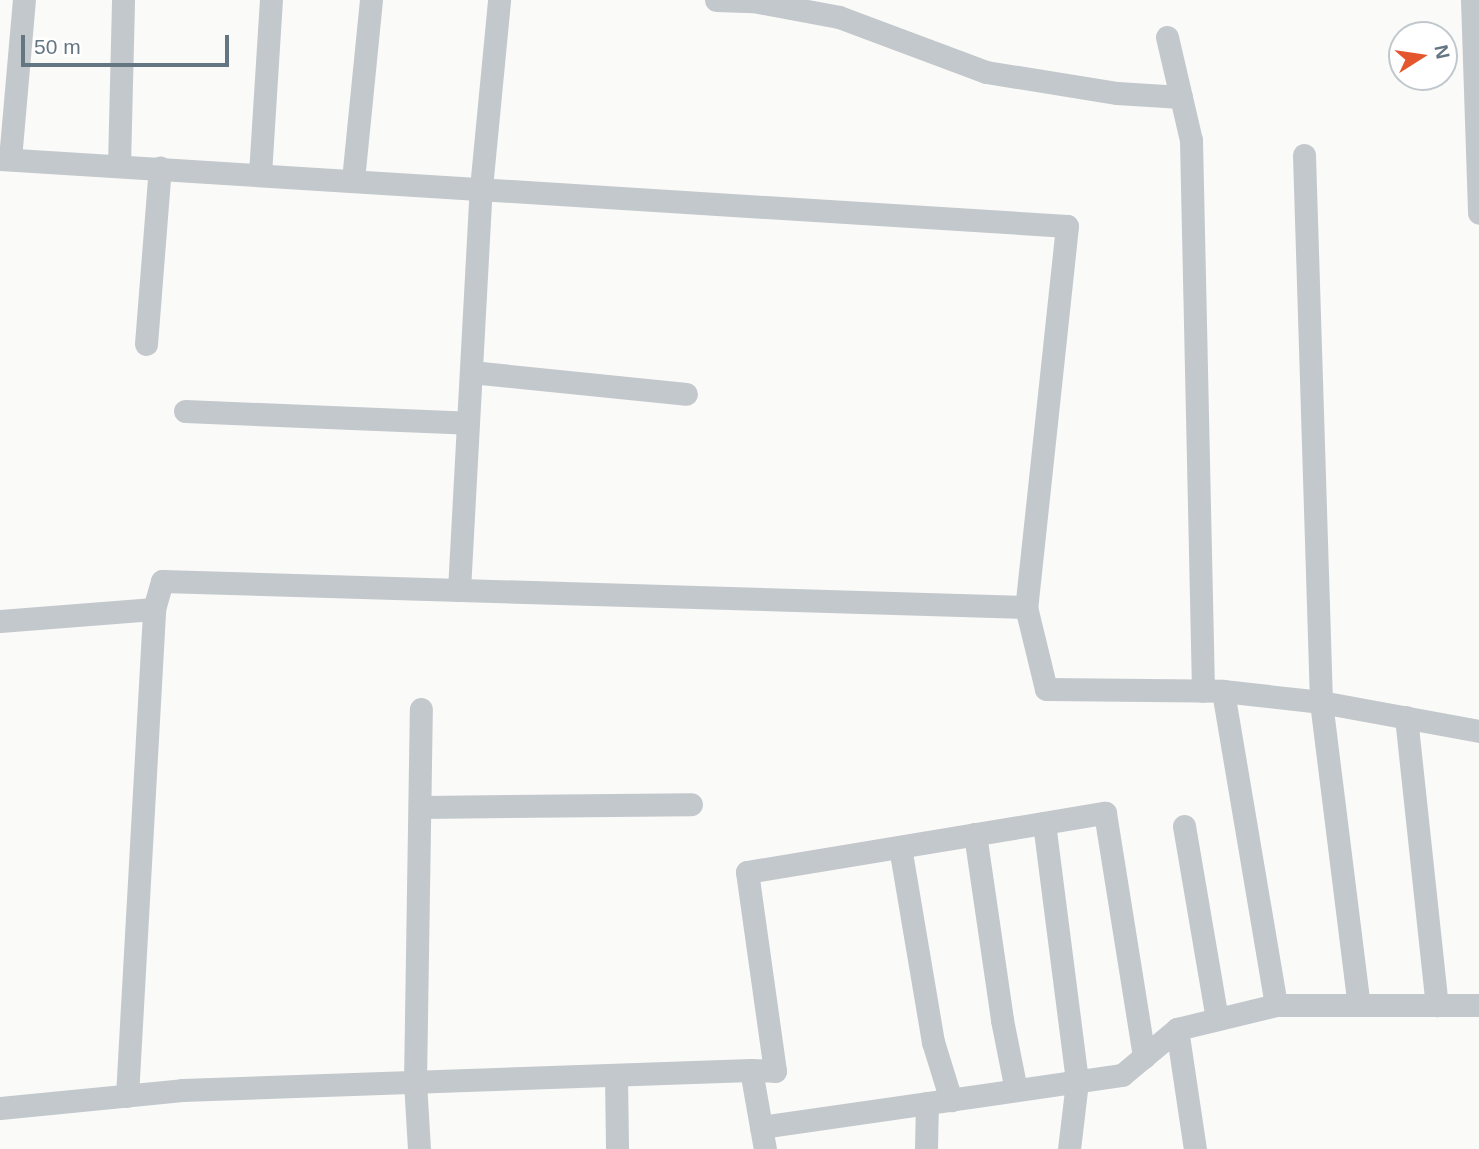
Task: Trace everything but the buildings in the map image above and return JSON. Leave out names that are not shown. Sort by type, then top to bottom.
[{"type":"street","points":[[24,0],[5,159],[1067,226],[1026,607],[1046,689],[1213,691],[1321,702],[1479,731]]},
{"type":"street","points":[[119,165],[123,0]]},
{"type":"street","points":[[260,174],[271,0]]},
{"type":"street","points":[[354,180],[371,0]]},
{"type":"street","points":[[459,590],[481,188],[499,0]]},
{"type":"street","points":[[716,0],[753,1],[839,18],[986,72],[1117,93],[1181,97]]},
{"type":"street","points":[[1472,0],[1479,213]]},
{"type":"street","points":[[1167,37],[1191,139],[1213,691],[1276,1005]]},
{"type":"street","points":[[1304,155],[1321,702],[1359,1005]]},
{"type":"street","points":[[146,344],[160,168]]},
{"type":"street","points":[[471,372],[686,394]]},
{"type":"street","points":[[185,411],[468,423]]},
{"type":"street","points":[[127,1096],[154,609],[162,581],[1026,607]]},
{"type":"street","points":[[0,621],[154,609]]},
{"type":"street","points":[[419,1149],[415,1082],[421,709]]},
{"type":"street","points":[[1406,717],[1437,1005]]},
{"type":"street","points":[[420,807],[691,804]]},
{"type":"street","points":[[0,1108],[182,1090],[775,1071],[747,872],[1105,813],[1144,1057]]},
{"type":"street","points":[[1044,823],[1077,1082],[1069,1149]]},
{"type":"street","points":[[1184,826],[1217,1019]]},
{"type":"street","points":[[975,835],[1002,1020],[1016,1090]]},
{"type":"street","points":[[900,846],[933,1042],[951,1100]]},
{"type":"street","points":[[751,1070],[763,1138],[927,1103],[1122,1075],[1177,1029],[1276,1005],[1479,1005]]},
{"type":"street","points":[[1177,1029],[1195,1149]]},
{"type":"street","points":[[616,1075],[617,1149]]},
{"type":"street","points":[[926,1149],[927,1103]]}]
